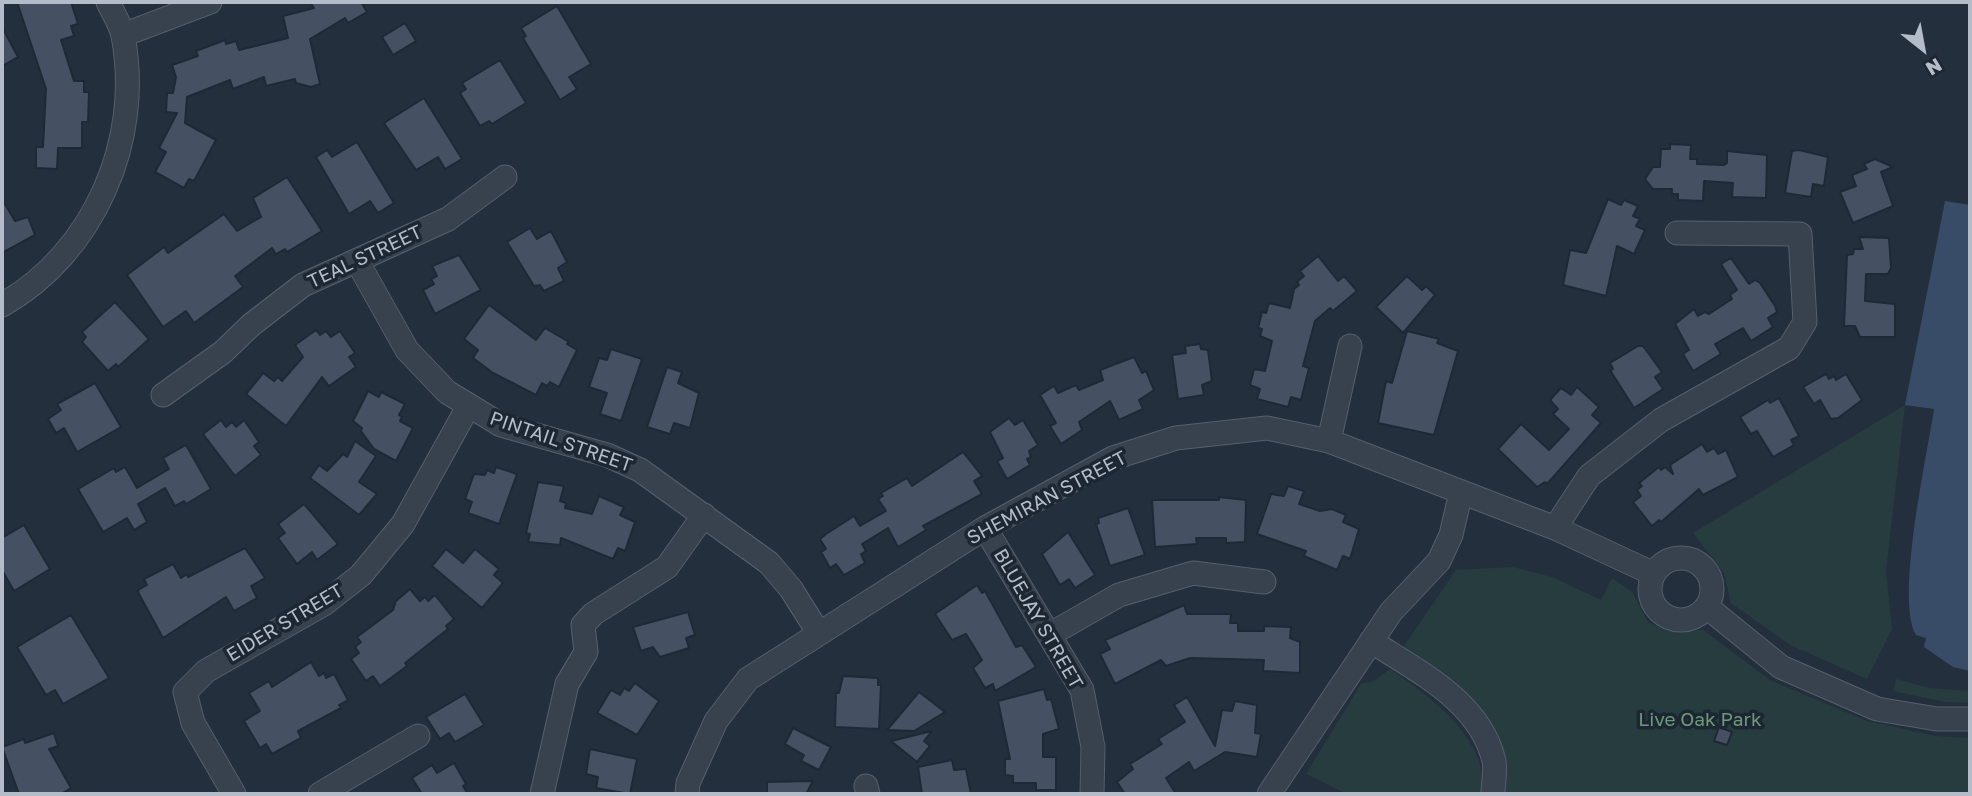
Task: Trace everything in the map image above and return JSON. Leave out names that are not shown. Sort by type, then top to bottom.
[{"type":"street","points":[[2,305],[38,278],[66,252],[93,213],[114,170],[123,131],[126,77],[123,35],[108,2]]},
{"type":"street","points":[[123,35],[210,2]]},
{"type":"street","name":"TEAL STREET","points":[[163,395],[223,352],[251,325],[303,285],[448,219],[505,177]]},
{"type":"street","points":[[1555,528],[1589,476],[1661,420],[1789,348],[1805,322],[1800,234],[1677,233]]},
{"type":"street","name":"PINTAIL STREET","points":[[357,261],[407,350],[424,371],[468,407],[501,425],[607,455],[640,470],[769,563],[791,589],[818,632]]},
{"type":"street","points":[[1329,441],[1350,346]]},
{"type":"street","name":"EIDER STREET","points":[[234,794],[193,723],[185,692],[206,671],[314,610],[361,575],[403,524],[468,407]]},
{"type":"street","name":"SHEMIRAN STREET","points":[[687,794],[688,783],[716,721],[748,679],[985,528],[1113,458],[1177,438],[1267,428],[1329,441],[1555,528],[1654,574]]},
{"type":"street","points":[[1269,794],[1391,612],[1439,561],[1451,535],[1461,492]]},
{"type":"street","points":[[542,794],[566,684],[586,652],[583,631],[587,619],[667,567],[704,515]]},
{"type":"street","name":"BLUEJAY STREET","points":[[985,528],[1082,690],[1093,747],[1092,794]]},
{"type":"street","points":[[1674,559],[1695,561],[1710,576],[1712,597],[1707,607],[1692,619],[1682,621],[1663,615],[1651,600],[1650,590],[1654,574],[1664,563],[1674,559]]},
{"type":"street","points":[[1049,635],[1119,595],[1193,573],[1264,582]]},
{"type":"street","points":[[1707,607],[1782,667],[1853,698],[1889,711],[1937,719],[1970,719]]},
{"type":"street","points":[[1371,641],[1443,689],[1473,716],[1494,762],[1493,794]]},
{"type":"street","points":[[320,794],[418,736]]},
{"type":"green space","points":[[1905,405],[1886,571],[1892,629],[1867,679],[1790,645],[1731,603],[1724,573],[1693,533]]},
{"type":"green space","name":"Live Oak Park","points":[[1513,567],[1552,577],[1601,600],[1612,578],[1632,592],[1648,622],[1667,630],[1703,630],[1770,680],[1867,721],[1936,736],[1970,738],[1970,794],[1502,794],[1494,746],[1402,649],[1456,570]]},
{"type":"green space","points":[[1390,669],[1439,706],[1454,721],[1476,754],[1482,773],[1484,794],[1347,794],[1306,774],[1361,684],[1374,681]]},
{"type":"green space","points":[[1896,679],[1929,688],[1970,691],[1970,703],[1944,702],[1893,691]]},
{"type":"water","points":[[1945,201],[1970,205],[1970,671],[1953,667],[1924,647],[1926,638],[1916,635],[1910,617],[1909,591],[1914,526],[1934,409],[1905,405]]},
{"type":"building","points":[[17,2],[71,2],[78,24],[71,26],[74,36],[61,40],[74,81],[84,81],[84,92],[89,92],[88,122],[82,122],[82,148],[58,148],[57,169],[36,168],[36,147],[43,147],[46,89]]},
{"type":"building","points":[[310,2],[361,2],[367,12],[348,23],[345,18],[310,39],[320,84],[311,87],[296,83],[295,79],[266,86],[264,77],[233,89],[230,80],[187,97],[185,123],[216,140],[194,181],[189,179],[184,188],[155,172],[166,152],[159,148],[177,113],[166,112],[167,93],[173,93],[176,77],[172,65],[198,56],[196,51],[225,40],[226,44],[236,41],[239,50],[288,38],[283,16],[314,8]]},
{"type":"building","points":[[557,6],[591,64],[569,77],[577,89],[560,100],[523,38],[526,36],[521,28]]},
{"type":"building","points":[[405,23],[416,41],[393,55],[382,37]]},
{"type":"building","points":[[2,27],[18,57],[2,66]]},
{"type":"building","points":[[500,60],[526,103],[492,124],[489,121],[480,126],[460,93],[466,89],[462,83]]},
{"type":"building","points":[[424,98],[462,159],[445,169],[438,157],[416,170],[384,123]]},
{"type":"building","points":[[357,142],[394,203],[378,213],[370,201],[349,214],[316,157],[327,150],[332,157]]},
{"type":"building","points":[[1670,144],[1691,145],[1690,159],[1697,159],[1697,164],[1724,165],[1727,163],[1727,151],[1767,155],[1766,198],[1732,197],[1733,183],[1704,181],[1703,201],[1678,200],[1678,194],[1672,194],[1672,189],[1653,189],[1645,179],[1653,167],[1660,167],[1661,149],[1670,149]]},
{"type":"building","points":[[1799,150],[1828,157],[1824,186],[1813,184],[1811,197],[1785,193],[1792,151]]},
{"type":"building","points":[[1875,159],[1893,167],[1881,172],[1893,206],[1853,223],[1840,192],[1856,186],[1852,175],[1867,169],[1864,164]]},
{"type":"building","points":[[287,177],[322,231],[287,252],[285,249],[276,254],[272,248],[235,276],[243,287],[194,323],[186,311],[163,327],[127,275],[164,247],[168,253],[224,214],[237,231],[261,217],[253,198]]},
{"type":"building","points":[[2,199],[15,221],[28,217],[35,235],[2,253]]},
{"type":"building","points":[[1608,199],[1621,205],[1624,200],[1638,206],[1633,216],[1640,219],[1636,226],[1645,230],[1634,254],[1617,246],[1606,296],[1563,285],[1570,250],[1586,253]]},
{"type":"building","points":[[530,228],[537,239],[551,231],[567,262],[558,268],[564,281],[544,291],[540,285],[534,286],[507,242]]},
{"type":"building","points":[[1859,237],[1889,238],[1891,268],[1888,274],[1866,274],[1865,301],[1895,304],[1895,337],[1860,337],[1855,326],[1844,326],[1847,255],[1853,254],[1854,249],[1863,249]]},
{"type":"building","points":[[459,255],[481,290],[435,314],[423,290],[434,284],[431,279],[437,276],[432,266]]},
{"type":"building","points":[[1318,256],[1338,281],[1344,276],[1357,291],[1333,311],[1330,308],[1315,321],[1303,366],[1309,368],[1301,400],[1291,397],[1288,407],[1257,399],[1260,389],[1250,385],[1254,369],[1265,371],[1272,341],[1260,336],[1262,329],[1258,328],[1262,312],[1266,313],[1269,303],[1290,308],[1294,289],[1299,285],[1297,282],[1304,276],[1300,271]]},
{"type":"building","points":[[1731,258],[1749,284],[1755,280],[1760,283],[1775,306],[1777,312],[1768,318],[1773,327],[1751,341],[1743,328],[1715,344],[1721,354],[1693,371],[1683,354],[1689,350],[1675,324],[1694,309],[1698,316],[1705,312],[1709,314],[1732,299],[1730,295],[1737,290],[1721,264]]},
{"type":"building","points":[[1407,276],[1422,290],[1426,286],[1435,295],[1403,333],[1376,307]]},
{"type":"building","points":[[115,302],[149,339],[118,367],[116,364],[108,371],[82,342],[86,337],[82,332]]},
{"type":"building","points":[[489,305],[536,340],[545,328],[577,350],[559,387],[550,382],[547,386],[542,383],[536,395],[493,373],[473,358],[478,350],[464,339]]},
{"type":"building","points":[[316,330],[320,335],[326,331],[331,337],[340,331],[355,353],[349,357],[356,367],[329,386],[322,377],[286,426],[246,394],[263,373],[274,381],[278,377],[282,381],[303,357],[295,345]]},
{"type":"building","points":[[1407,331],[1439,339],[1437,343],[1458,351],[1434,435],[1378,423],[1386,381],[1392,383]]},
{"type":"building","points":[[1200,344],[1201,349],[1208,350],[1212,381],[1202,385],[1204,395],[1178,399],[1172,355],[1186,353],[1185,346]]},
{"type":"building","points":[[1638,346],[1643,346],[1662,372],[1655,377],[1663,389],[1634,408],[1610,370],[1613,369],[1610,363]]},
{"type":"building","points":[[611,349],[642,359],[621,421],[600,414],[607,393],[589,387],[599,358],[607,360]]},
{"type":"building","points":[[1134,357],[1142,373],[1146,371],[1154,390],[1139,400],[1143,409],[1119,420],[1110,401],[1079,422],[1082,430],[1061,444],[1050,426],[1056,423],[1040,395],[1054,386],[1058,393],[1076,385],[1079,390],[1103,380],[1100,370]]},
{"type":"building","points":[[667,367],[682,372],[678,383],[699,393],[690,428],[674,423],[670,434],[647,427]]},
{"type":"building","points":[[1826,374],[1829,379],[1834,376],[1836,380],[1846,374],[1862,400],[1838,418],[1831,419],[1820,400],[1814,404],[1803,387]]},
{"type":"building","points":[[95,383],[121,427],[77,452],[64,428],[56,433],[48,419],[61,410],[57,404]]},
{"type":"building","points":[[1577,387],[1599,407],[1592,415],[1601,423],[1547,484],[1545,482],[1537,487],[1498,449],[1521,424],[1549,450],[1569,429],[1553,414],[1558,409],[1550,400],[1561,388],[1571,395]]},
{"type":"building","points":[[368,391],[379,397],[381,392],[405,404],[399,415],[402,417],[400,421],[413,428],[396,461],[374,449],[361,431],[362,428],[353,421]]},
{"type":"building","points":[[1779,398],[1799,436],[1791,440],[1794,445],[1773,457],[1757,431],[1751,434],[1740,417],[1768,400],[1770,403]]},
{"type":"building","points":[[1009,418],[1015,425],[1023,420],[1038,445],[1029,451],[1031,457],[1027,459],[1030,465],[1007,479],[997,461],[1003,458],[990,432]]},
{"type":"building","points":[[221,420],[226,427],[232,422],[236,427],[244,420],[259,442],[254,446],[261,455],[235,476],[203,434]]},
{"type":"building","points":[[355,441],[376,456],[359,482],[377,494],[359,515],[310,478],[319,465],[327,471],[343,454],[347,457]]},
{"type":"building","points":[[1702,444],[1707,452],[1714,448],[1718,454],[1726,450],[1738,477],[1703,495],[1699,489],[1661,522],[1659,520],[1652,526],[1633,502],[1641,496],[1637,490],[1642,486],[1639,483],[1659,467],[1661,470],[1665,467],[1673,474],[1670,465]]},
{"type":"building","points":[[186,445],[211,489],[186,504],[184,501],[175,506],[165,488],[138,504],[147,522],[134,530],[127,518],[103,532],[78,489],[114,468],[116,472],[125,467],[137,488],[169,469],[163,458]]},
{"type":"building","points":[[963,452],[982,476],[974,481],[982,494],[923,526],[926,530],[898,547],[888,528],[862,544],[866,551],[861,554],[865,563],[844,575],[836,564],[830,568],[821,552],[826,549],[820,539],[854,516],[860,526],[886,511],[878,499],[883,496],[881,493],[907,478],[912,486]]},
{"type":"building","points":[[496,467],[517,474],[499,524],[468,513],[472,502],[465,499],[474,474],[485,475],[487,470],[494,473]]},
{"type":"building","points":[[538,482],[564,486],[560,501],[566,503],[565,508],[592,514],[599,496],[624,507],[620,515],[635,522],[625,551],[618,548],[613,559],[561,538],[560,545],[528,542],[530,534],[526,533]]},
{"type":"building","points":[[1288,486],[1304,491],[1299,504],[1320,511],[1332,509],[1346,515],[1343,522],[1359,529],[1350,559],[1343,556],[1337,570],[1304,556],[1306,551],[1257,534],[1271,494],[1284,496]]},
{"type":"building","points":[[1219,497],[1246,500],[1245,542],[1226,543],[1226,538],[1196,538],[1197,544],[1155,547],[1152,500],[1219,500]]},
{"type":"building","points":[[304,504],[338,544],[317,560],[312,552],[297,564],[278,538],[285,533],[278,524]]},
{"type":"building","points":[[1128,508],[1145,555],[1110,566],[1096,524],[1099,523],[1098,518]]},
{"type":"building","points":[[24,525],[50,569],[14,591],[2,570],[2,538]]},
{"type":"building","points":[[1068,532],[1095,575],[1075,588],[1069,579],[1060,585],[1042,554]]},
{"type":"building","points":[[245,548],[265,578],[251,586],[257,598],[234,611],[226,597],[163,638],[139,594],[138,590],[147,585],[144,579],[173,564],[181,578],[187,574],[188,577]]},
{"type":"building","points":[[446,549],[463,563],[475,549],[499,569],[494,575],[503,583],[482,608],[432,566]]},
{"type":"building","points":[[977,585],[982,593],[985,591],[1016,647],[1022,645],[1036,667],[995,691],[993,684],[985,688],[973,668],[982,660],[966,634],[952,640],[935,614]]},
{"type":"building","points":[[410,589],[420,601],[425,597],[428,601],[435,595],[454,619],[446,626],[448,629],[380,686],[373,676],[366,681],[351,659],[359,653],[355,647],[361,642],[357,637],[393,610],[396,601]]},
{"type":"building","points":[[1184,605],[1187,614],[1231,614],[1230,623],[1238,623],[1238,631],[1264,631],[1264,626],[1291,627],[1290,638],[1300,642],[1300,673],[1263,671],[1264,660],[1190,658],[1166,666],[1161,660],[1115,684],[1100,654],[1110,649],[1105,640]]},
{"type":"building","points":[[688,612],[695,635],[686,638],[689,648],[660,657],[653,647],[641,651],[633,627]]},
{"type":"building","points":[[71,615],[109,678],[63,704],[55,690],[46,695],[17,647]]},
{"type":"building","points":[[311,662],[319,676],[324,673],[326,678],[334,674],[348,700],[339,705],[341,708],[298,731],[301,738],[272,754],[266,744],[260,748],[244,721],[260,711],[249,693],[269,681],[272,687]]},
{"type":"building","points":[[843,676],[878,678],[878,685],[881,685],[879,729],[835,727],[836,693],[839,693]]},
{"type":"building","points":[[635,683],[659,701],[637,735],[597,713],[611,690],[620,695],[624,688],[629,691]]},
{"type":"building","points":[[1044,689],[1047,700],[1051,699],[1059,729],[1043,734],[1043,757],[1056,757],[1056,790],[1036,790],[1036,783],[1013,783],[1013,776],[1005,775],[1005,759],[1010,759],[998,701]]},
{"type":"building","points":[[919,692],[945,712],[914,731],[887,730]]},
{"type":"building","points":[[465,694],[484,725],[455,742],[449,733],[440,739],[426,717]]},
{"type":"building","points":[[1187,697],[1215,746],[1222,710],[1232,711],[1235,701],[1257,705],[1255,733],[1261,734],[1257,757],[1225,752],[1194,771],[1189,762],[1166,778],[1176,794],[1125,794],[1117,782],[1133,769],[1130,764],[1162,744],[1158,739],[1185,722],[1174,705]]},
{"type":"building","points":[[1719,727],[1732,732],[1727,745],[1714,741]]},
{"type":"building","points":[[793,728],[831,747],[819,770],[801,761],[804,755],[785,744]]},
{"type":"building","points":[[932,731],[924,741],[930,746],[917,762],[891,741]]},
{"type":"building","points":[[54,733],[58,746],[49,749],[71,788],[61,794],[19,794],[2,747],[24,739],[25,743]]},
{"type":"building","points":[[590,749],[637,759],[630,794],[596,788],[598,777],[586,774]]},
{"type":"building","points":[[952,760],[954,770],[966,769],[971,794],[922,794],[918,767]]},
{"type":"building","points":[[454,763],[466,784],[463,786],[468,794],[422,794],[412,778],[432,765],[437,773]]},
{"type":"building","points":[[813,781],[806,794],[767,794],[767,782]]}]
